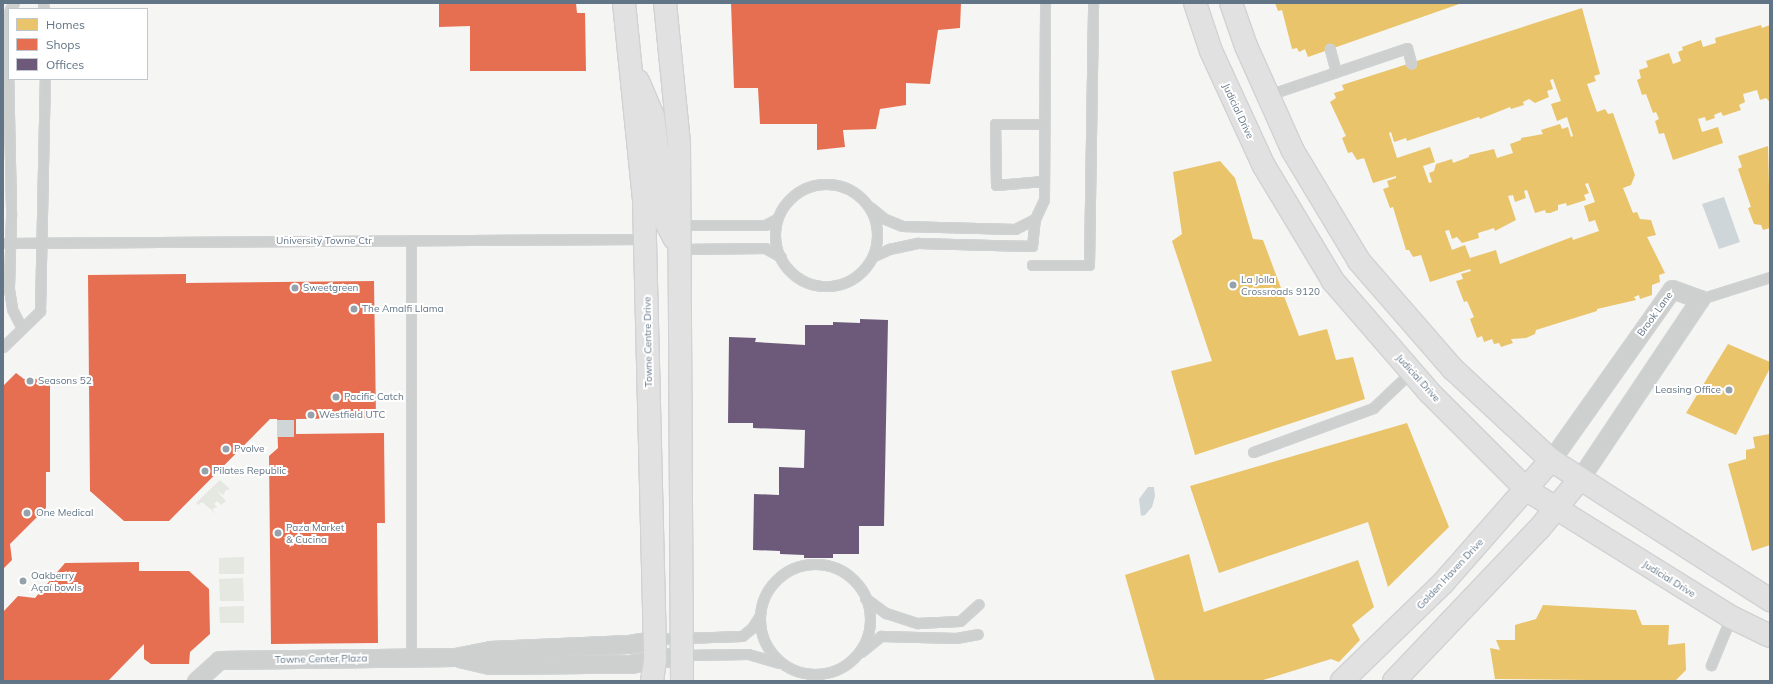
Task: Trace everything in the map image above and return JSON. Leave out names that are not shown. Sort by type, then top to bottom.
[{"type":"street","name":"Towne Centre Drive","points":[[624,3],[644,200],[654,650],[652,681]]},
{"type":"street","points":[[665,3],[679,144],[681,249],[682,681]]},
{"type":"street","name":"Judicial Drive","points":[[1195,3],[1210,51],[1264,166],[1332,281],[1411,372],[1527,490],[1556,510],[1731,617],[1770,636]]},
{"type":"street","points":[[1231,3],[1246,46],[1293,152],[1359,261],[1453,369],[1551,460],[1579,480],[1770,600]]},
{"type":"street","points":[[630,61],[653,116],[666,222],[681,249]]},
{"type":"street","name":"Brook Lane","points":[[1551,460],[1672,289],[1700,299]]},
{"type":"street","points":[[1394,681],[1556,510],[1579,480],[1700,299]]},
{"type":"street","name":"Golden Haven Drive","points":[[1342,681],[1443,583],[1527,490],[1551,460]]},
{"type":"street","name":"Towne Center Plaza","points":[[196,681],[219,660],[455,657],[490,650],[598,646],[654,650],[682,646]]},
{"type":"lane","points":[[874,256],[889,249],[918,243],[1032,246],[1035,219],[1044,200],[1045,3]]},
{"type":"lane","points":[[1032,265],[1089,266],[1093,3]]},
{"type":"lane","points":[[8,15],[6,243],[9,289],[12,308],[21,327]]},
{"type":"lane","points":[[1268,95],[1407,48],[1411,63]]},
{"type":"lane","points":[[1330,49],[1336,72]]},
{"type":"lane","points":[[3,346],[21,327],[40,311],[45,80]]},
{"type":"lane","points":[[1043,182],[996,185],[995,124],[1044,124]]},
{"type":"lane","points":[[869,207],[877,230],[874,256],[864,271],[848,282],[830,287],[812,285],[796,277],[784,265],[774,237],[777,219],[784,205],[794,195],[816,186],[831,184],[851,190],[869,207],[885,219],[902,226],[1015,229],[1035,219]]},
{"type":"lane","points":[[680,226],[765,226],[777,219]]},
{"type":"lane","name":"University Towne Ctr","points":[[6,243],[645,239]]},
{"type":"lane","points":[[411,240],[411,657]]},
{"type":"lane","points":[[681,249],[765,248],[781,257]]},
{"type":"lane","points":[[1700,299],[1770,277]]},
{"type":"lane","points":[[1254,452],[1373,408],[1411,372]]},
{"type":"lane","points":[[682,646],[742,636],[752,628],[760,614],[764,599],[772,585],[784,574],[804,566],[830,567],[845,573],[857,584],[865,598],[870,626],[862,646],[849,662]]},
{"type":"lane","points":[[865,598],[886,613],[917,623],[960,621],[979,604]]},
{"type":"lane","points":[[760,614],[763,637],[768,648],[784,664]]},
{"type":"lane","points":[[1711,665],[1731,617]]},
{"type":"lane","points":[[682,646],[748,654],[784,664],[810,674],[837,669],[849,662],[881,636],[956,638],[978,634]]},
{"type":"shaded area","points":[[1724,197],[1740,242],[1719,249],[1702,204]]},
{"type":"shaded area","points":[[220,480],[230,489],[225,491],[224,495],[217,491],[226,501],[221,505],[217,501],[214,504],[217,507],[212,509],[216,514],[202,502],[198,505],[196,503]]},
{"type":"shaded area","points":[[1148,487],[1154,487],[1155,496],[1152,507],[1145,515],[1141,516],[1139,499]]},
{"type":"shaded area","points":[[244,557],[244,574],[219,574],[219,558]]},
{"type":"shaded area","points":[[243,578],[244,601],[220,601],[219,579]]},
{"type":"shaded area","points":[[244,606],[244,623],[220,623],[219,607]]},
{"type":"building: Homes","points":[[1275,3],[1462,3],[1308,57],[1305,49],[1299,52],[1297,48],[1292,49],[1282,10],[1278,11]]},
{"type":"building: Homes","points":[[1582,8],[1600,74],[1594,76],[1596,81],[1587,84],[1597,112],[1605,109],[1608,114],[1613,113],[1635,175],[1631,185],[1623,188],[1633,213],[1637,212],[1640,219],[1651,220],[1656,235],[1647,237],[1665,273],[1659,275],[1660,282],[1652,285],[1652,295],[1640,299],[1639,295],[1634,297],[1636,300],[1597,309],[1597,311],[1536,330],[1535,334],[1526,338],[1511,339],[1513,343],[1501,347],[1499,343],[1494,344],[1492,339],[1484,342],[1482,336],[1477,338],[1470,319],[1474,317],[1467,301],[1464,302],[1456,281],[1463,279],[1461,274],[1471,271],[1470,269],[1430,282],[1421,255],[1413,257],[1409,250],[1406,250],[1393,207],[1390,208],[1383,189],[1389,187],[1387,181],[1396,178],[1396,176],[1373,183],[1364,158],[1357,160],[1352,152],[1348,153],[1342,138],[1346,136],[1330,102],[1336,98],[1334,93],[1344,90],[1342,85]],"holes":[[[1553,79],[1561,101],[1551,104],[1557,121],[1567,117],[1573,136],[1571,137],[1568,127],[1562,129],[1560,124],[1541,130],[1543,134],[1521,138],[1521,140],[1510,144],[1513,153],[1497,158],[1494,149],[1469,155],[1469,157],[1453,163],[1452,159],[1436,164],[1434,171],[1429,173],[1432,182],[1429,183],[1423,166],[1435,162],[1430,147],[1397,158],[1389,133],[1391,132],[1394,142],[1406,138],[1407,141],[1479,117],[1480,119],[1510,107],[1511,109],[1524,105],[1523,102],[1529,99],[1535,103],[1549,97],[1547,91],[1553,89],[1550,80]],[[1588,183],[1595,202],[1584,206],[1589,222],[1595,220],[1599,231],[1573,240],[1572,237],[1500,264],[1496,250],[1470,258],[1465,245],[1452,250],[1445,231],[1449,230],[1452,239],[1457,237],[1462,243],[1479,238],[1478,233],[1494,228],[1495,231],[1516,220],[1508,196],[1513,195],[1515,202],[1526,198],[1524,191],[1527,190],[1535,213],[1545,210],[1546,213],[1550,213],[1558,210],[1558,205],[1566,203],[1567,206],[1586,200],[1584,195],[1589,193],[1585,184]]]},
{"type":"building: Homes","points":[[1761,25],[1762,28],[1770,25],[1770,102],[1766,98],[1760,100],[1757,90],[1743,94],[1745,102],[1739,105],[1741,110],[1723,116],[1721,112],[1714,115],[1715,118],[1706,121],[1705,117],[1698,119],[1702,132],[1718,127],[1723,143],[1673,160],[1664,133],[1659,134],[1655,121],[1659,119],[1656,112],[1653,113],[1646,94],[1642,95],[1637,80],[1641,78],[1639,70],[1648,67],[1646,61],[1669,53],[1673,64],[1681,61],[1678,52],[1683,50],[1682,47],[1701,40],[1703,47],[1716,43],[1715,38]]},
{"type":"building: Homes","points":[[1768,146],[1770,228],[1763,230],[1761,225],[1754,224],[1748,208],[1751,207],[1738,169],[1742,167],[1738,156]]},
{"type":"building: Homes","name":"La Jolla Crossroads 9120","points":[[1220,161],[1235,178],[1253,239],[1263,240],[1299,336],[1327,329],[1336,360],[1353,357],[1365,399],[1195,455],[1171,371],[1212,361],[1172,241],[1182,234],[1173,172]]},
{"type":"building: Homes","name":"Leasing Office","points":[[1728,344],[1770,362],[1770,368],[1736,435],[1686,413]]},
{"type":"building: Homes","points":[[1407,423],[1449,527],[1388,587],[1368,522],[1219,573],[1190,486]]},
{"type":"building: Homes","points":[[1770,434],[1770,545],[1752,551],[1728,464],[1746,459],[1746,450],[1755,448],[1753,437]]},
{"type":"building: Homes","points":[[1189,554],[1204,612],[1358,560],[1374,607],[1352,625],[1360,640],[1339,662],[1331,659],[1260,681],[1155,681],[1125,575]]},
{"type":"building: Homes","points":[[1543,605],[1636,610],[1642,625],[1669,625],[1668,645],[1685,643],[1686,670],[1675,681],[1495,679],[1490,648],[1500,650],[1496,640],[1515,640],[1515,625],[1536,619]]},
{"type":"building: Shops","points":[[439,3],[576,3],[577,13],[585,13],[586,71],[470,71],[470,26],[439,27]]},
{"type":"building: Shops","points":[[731,3],[961,3],[960,28],[938,30],[930,84],[906,83],[906,105],[880,109],[876,129],[843,130],[845,147],[817,150],[817,124],[760,124],[758,88],[734,88]]},
{"type":"building: Shops","points":[[186,274],[186,283],[374,281],[376,418],[296,419],[296,434],[384,433],[385,523],[377,523],[378,643],[271,644],[269,456],[278,448],[277,419],[270,419],[169,521],[124,521],[90,491],[88,275]]},
{"type":"building: Shops","points":[[16,373],[24,379],[50,379],[50,472],[46,472],[46,508],[10,544],[12,560],[3,569],[3,386]]},
{"type":"building: Shops","points":[[139,562],[139,571],[189,571],[209,589],[210,634],[190,652],[189,664],[151,664],[144,659],[144,644],[108,681],[3,681],[3,612],[18,596],[35,598],[65,563]]},
{"type":"building: Offices","points":[[860,319],[888,320],[884,526],[859,526],[859,554],[833,554],[833,558],[804,558],[804,555],[780,554],[780,551],[753,550],[754,494],[779,495],[779,467],[804,468],[805,430],[753,428],[753,423],[728,423],[729,337],[756,338],[755,342],[805,345],[805,325],[833,325],[833,322],[860,323]]},
{"type":"tunnel","points":[[277,428],[296,428]]},
{"type":"place","name":"La Jolla Crossroads 9120","points":[[1233,285]]},
{"type":"place","name":"Sweetgreen","points":[[295,288]]},
{"type":"place","name":"The Amalfi Llama","points":[[354,309]]},
{"type":"place","name":"Seasons 52","points":[[30,381]]},
{"type":"place","name":"Leasing Office","points":[[1729,390]]},
{"type":"place","name":"Pacific Catch","points":[[336,397]]},
{"type":"place","name":"Westfield UTC","points":[[311,415]]},
{"type":"place","name":"Pvolve","points":[[226,449]]},
{"type":"place","name":"Pilates Republic","points":[[205,471]]},
{"type":"place","name":"One Medical","points":[[27,513]]},
{"type":"place","name":"Paza Market & Cucina","points":[[278,533]]},
{"type":"place","name":"Oakberry Açaí bowls","points":[[23,581]]}]
